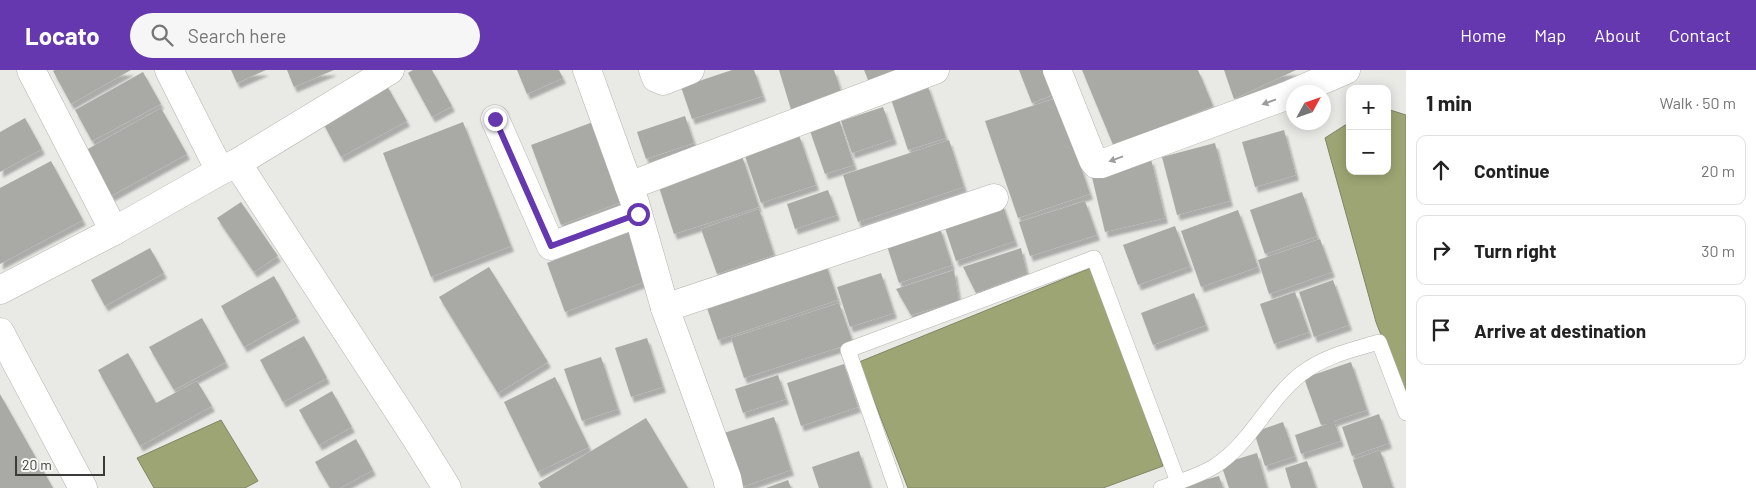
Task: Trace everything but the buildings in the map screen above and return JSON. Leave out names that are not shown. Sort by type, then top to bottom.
[{"type":"street","points":[[31,70],[114,231]]},
{"type":"street","points":[[169,70],[228,167],[416,438],[446,488]]},
{"type":"street","points":[[0,290],[114,231],[228,167],[390,70]]},
{"type":"street","points":[[586,70],[629,186],[665,308],[729,488]]},
{"type":"street","points":[[653,70],[656,78],[663,81],[690,70]]},
{"type":"street","points":[[629,186],[935,70]]},
{"type":"street","points":[[1057,70],[1092,160],[1096,164],[1101,164],[1286,96],[1346,70]]},
{"type":"street","points":[[495,119],[551,246],[638,214]]},
{"type":"street","points":[[665,308],[994,198]]},
{"type":"street","points":[[0,332],[83,488]]},
{"type":"lane","points":[[896,488],[848,350],[1094,258],[1178,482]]},
{"type":"lane","points":[[1161,488],[1216,466],[1239,445],[1278,397],[1301,374],[1330,357],[1379,342],[1406,413]]},
{"type":"shaded area","points":[[1391,110],[1406,115],[1406,400],[1376,322],[1325,138],[1346,125],[1346,175],[1391,175]]},
{"type":"shaded area","points":[[1093,267],[1163,466],[1103,488],[908,488],[859,362]]},
{"type":"shaded area","points":[[221,420],[258,481],[245,488],[154,488],[137,458]]},
{"type":"route","points":[[495,119],[551,246],[638,214]]}]
